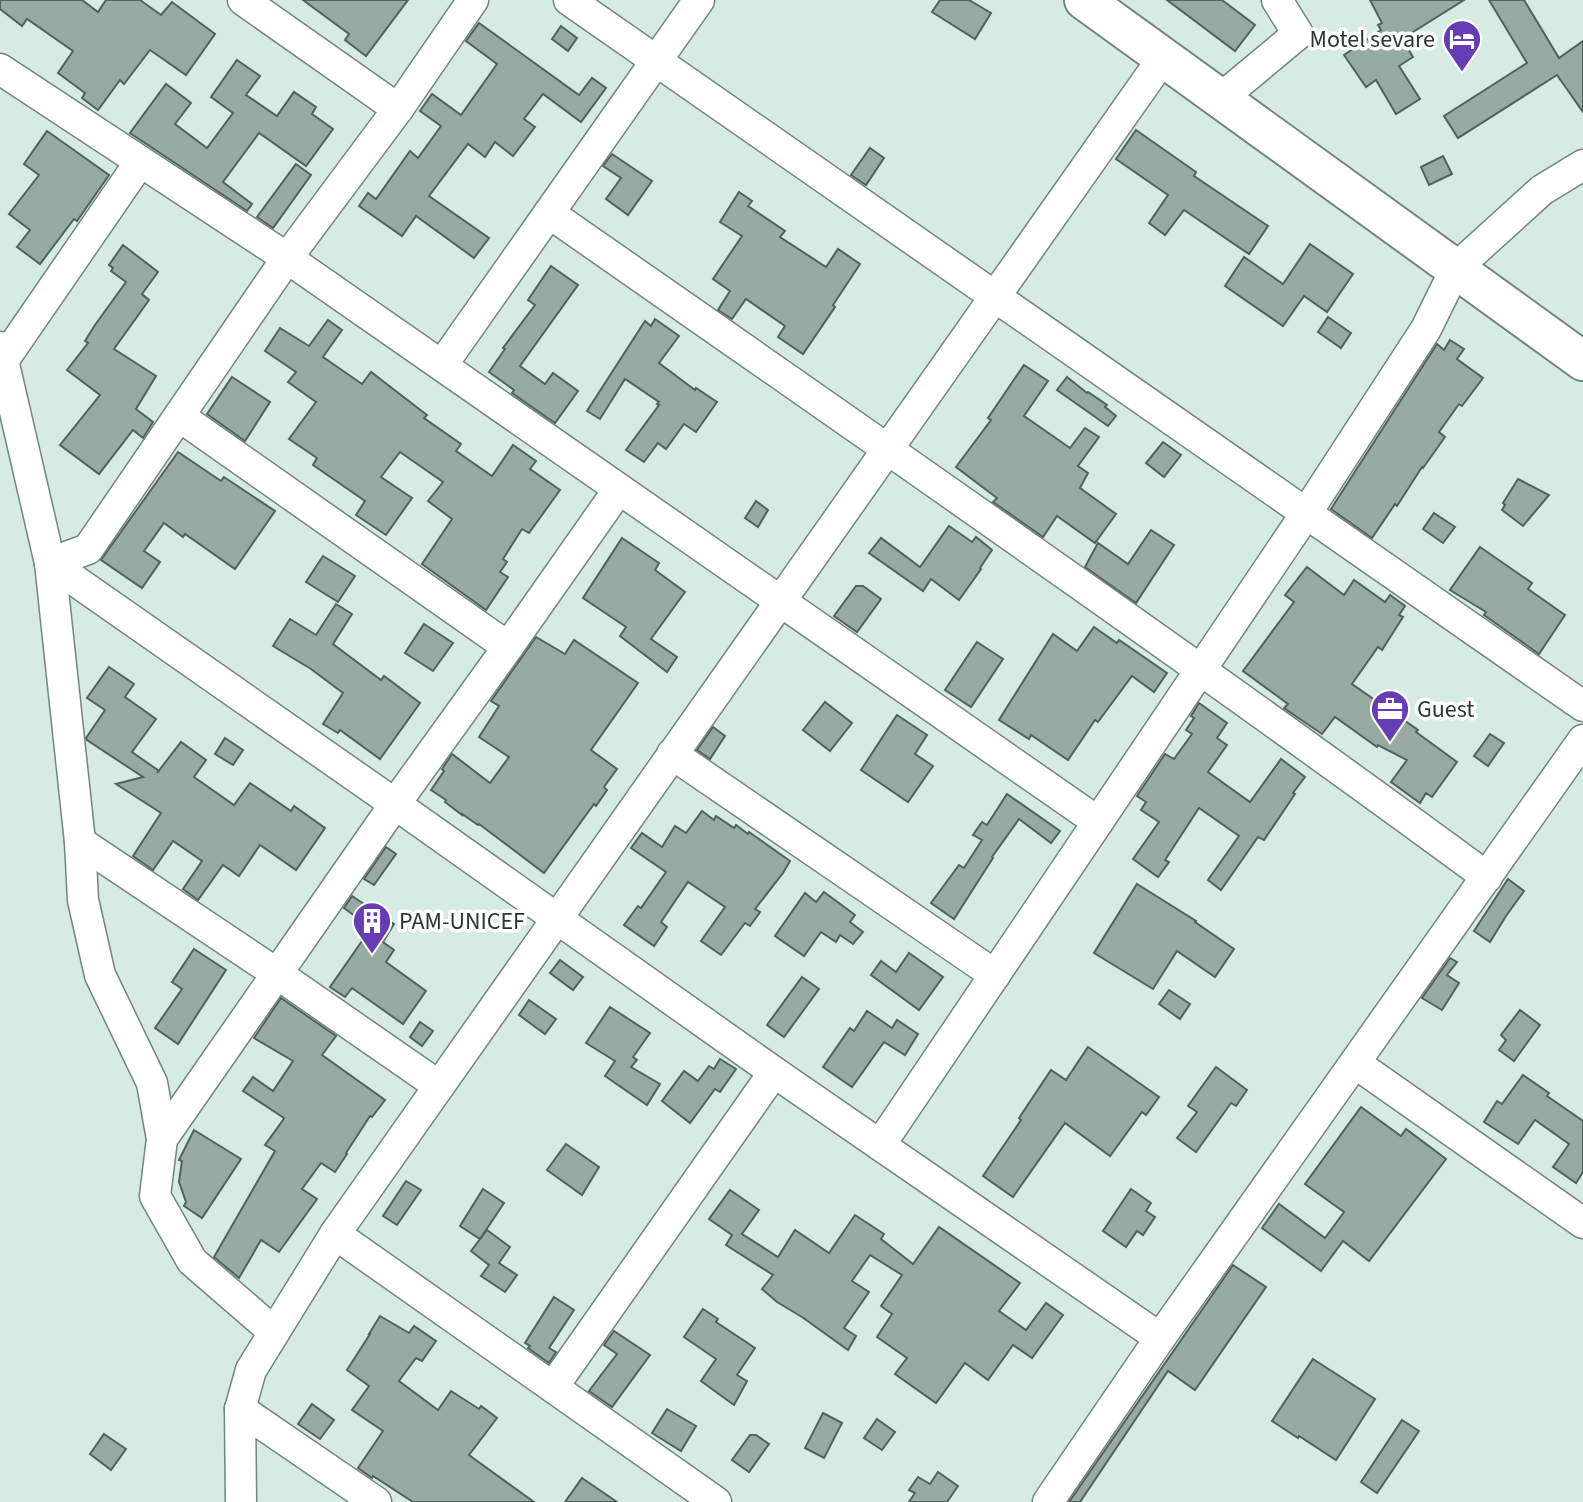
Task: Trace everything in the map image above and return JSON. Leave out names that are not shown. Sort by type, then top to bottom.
[{"type":"main road","points":[[1083,0],[1583,361]]},
{"type":"street","points":[[243,0],[398,110]]},
{"type":"street","points":[[50,563],[88,549],[287,258],[398,110],[473,0]]},
{"type":"street","points":[[569,0],[1583,706]]},
{"type":"street","points":[[442,365],[699,0]]},
{"type":"street","points":[[1220,99],[1298,34],[1277,0]]},
{"type":"street","points":[[241,1502],[240,1409],[251,1370],[335,1234],[1163,58]]},
{"type":"street","points":[[0,69],[287,258],[1098,822]]},
{"type":"street","points":[[140,162],[1,354],[50,563],[80,842],[83,900],[100,975],[152,1083],[162,1139],[155,1196],[192,1261],[274,1332]]},
{"type":"street","points":[[880,1145],[1307,512],[1426,329],[1456,268],[1542,190],[1583,165]]},
{"type":"street","points":[[549,213],[1201,670],[1487,877]]},
{"type":"street","points":[[179,415],[508,647]]},
{"type":"street","points":[[162,1139],[619,489]]},
{"type":"street","points":[[50,563],[774,1072],[1160,1338]]},
{"type":"street","points":[[1048,1502],[1160,1338],[1583,740]]},
{"type":"street","points":[[672,754],[995,975]]},
{"type":"street","points":[[80,842],[439,1086]]},
{"type":"street","points":[[1355,1063],[1583,1223]]},
{"type":"street","points":[[553,1387],[774,1072]]},
{"type":"street","points":[[335,1234],[716,1502]]},
{"type":"street","points":[[240,1409],[376,1502]]},
{"type":"building","points":[[0,0],[82,0],[98,12],[106,0],[140,0],[161,15],[172,2],[215,34],[186,75],[150,50],[124,84],[120,80],[98,110],[82,98],[85,93],[58,73],[73,51],[27,19],[22,26],[0,9]]},
{"type":"building","points":[[303,0],[408,0],[366,56],[345,40],[349,34]]},
{"type":"building","points":[[940,0],[969,0],[991,13],[975,39],[932,12]]},
{"type":"building","points":[[1167,0],[1222,0],[1255,25],[1235,51]]},
{"type":"building","points":[[1370,0],[1464,0],[1402,39],[1413,57],[1399,66],[1420,99],[1396,114],[1376,80],[1366,87],[1344,55],[1381,30],[1378,25],[1382,23]]},
{"type":"building","points":[[1489,0],[1524,0],[1559,58],[1583,41],[1583,112],[1557,75],[1458,138],[1444,116],[1527,63]]},
{"type":"building","points":[[479,23],[579,95],[592,78],[606,88],[581,122],[543,94],[524,119],[535,127],[513,156],[495,142],[485,157],[468,144],[429,196],[489,238],[474,258],[416,216],[402,236],[359,206],[368,193],[376,199],[410,151],[418,158],[441,126],[420,111],[432,94],[461,115],[497,64],[466,41]]},
{"type":"building","points":[[561,26],[577,38],[568,51],[552,39]]},
{"type":"building","points":[[237,60],[260,76],[246,95],[277,116],[294,92],[316,107],[312,114],[333,129],[306,166],[259,133],[223,182],[252,204],[247,211],[130,133],[166,84],[191,103],[175,124],[207,148],[233,113],[211,97]]},
{"type":"building","points":[[1136,130],[1196,172],[1194,176],[1268,226],[1249,254],[1184,210],[1165,235],[1149,223],[1168,195],[1116,159]]},
{"type":"building","points":[[47,131],[109,175],[77,221],[74,219],[40,264],[17,247],[30,230],[9,214],[39,175],[24,164]]},
{"type":"building","points":[[870,148],[884,158],[866,185],[851,175]]},
{"type":"building","points":[[612,154],[652,181],[628,215],[606,199],[621,178],[603,166]]},
{"type":"building","points":[[1443,156],[1452,174],[1429,185],[1421,167]]},
{"type":"building","points":[[296,164],[311,175],[273,228],[257,217]]},
{"type":"building","points":[[739,192],[752,201],[748,206],[785,231],[780,237],[826,267],[838,249],[860,264],[803,354],[778,337],[785,326],[746,299],[732,319],[718,310],[730,291],[713,279],[742,236],[720,222]]},
{"type":"building","points":[[1310,244],[1353,274],[1327,312],[1304,296],[1283,326],[1225,286],[1244,257],[1283,284]]},
{"type":"building","points":[[123,245],[158,272],[142,294],[149,300],[114,349],[156,376],[136,409],[153,422],[143,438],[133,430],[99,474],[60,445],[100,395],[67,370],[88,343],[85,341],[126,282],[111,271],[113,268],[109,265]]},
{"type":"building","points":[[551,266],[578,285],[520,366],[545,384],[553,373],[578,391],[555,423],[512,393],[514,390],[489,372],[535,305],[528,300]]},
{"type":"building","points":[[1328,317],[1351,333],[1341,348],[1318,332]]},
{"type":"building","points":[[655,319],[679,336],[659,363],[695,390],[696,388],[717,402],[696,432],[684,424],[666,449],[658,443],[644,462],[626,450],[659,402],[625,379],[600,419],[587,411],[645,321],[651,326]]},
{"type":"building","points":[[328,320],[342,330],[323,357],[362,384],[371,372],[427,415],[424,418],[461,444],[456,451],[492,476],[513,445],[536,461],[530,469],[560,490],[529,533],[522,529],[503,559],[507,562],[500,572],[508,577],[486,610],[422,564],[452,519],[428,501],[443,482],[400,452],[381,477],[412,498],[386,535],[356,515],[365,501],[313,465],[317,458],[289,439],[316,402],[288,382],[296,372],[265,351],[280,328],[309,346]]},
{"type":"building","points":[[1450,340],[1464,349],[1457,359],[1483,378],[1462,406],[1459,404],[1439,432],[1445,437],[1372,538],[1331,509],[1437,344],[1444,350]]},
{"type":"building","points":[[1024,365],[1048,381],[1024,416],[1070,448],[1085,428],[1099,437],[1078,466],[1088,473],[1080,488],[1116,514],[1095,543],[1057,516],[1043,537],[993,502],[997,498],[956,467],[991,420],[988,418]]},
{"type":"building","points":[[232,377],[270,402],[245,441],[207,414]]},
{"type":"building","points":[[1067,377],[1107,405],[1105,407],[1116,416],[1108,426],[1057,390]]},
{"type":"building","points":[[1163,442],[1181,455],[1164,477],[1146,463]]},
{"type":"building","points":[[178,452],[221,481],[224,477],[275,511],[235,569],[185,534],[183,537],[164,523],[144,551],[160,562],[142,588],[101,560]]},
{"type":"building","points":[[1518,479],[1549,495],[1523,526],[1502,510],[1505,505],[1503,503]]},
{"type":"building","points":[[756,501],[768,510],[758,527],[745,518]]},
{"type":"building","points":[[1434,513],[1455,527],[1443,543],[1423,529]]},
{"type":"building","points":[[949,526],[972,542],[976,537],[992,550],[959,600],[931,579],[923,591],[869,553],[881,538],[920,567]]},
{"type":"building","points":[[1151,530],[1174,545],[1136,603],[1085,567],[1098,543],[1128,564]]},
{"type":"building","points":[[622,538],[659,563],[655,570],[685,592],[651,639],[677,657],[667,672],[620,636],[626,627],[583,598]]},
{"type":"building","points":[[1480,547],[1532,583],[1528,589],[1565,615],[1539,654],[1484,615],[1486,612],[1450,590]]},
{"type":"building","points":[[323,556],[355,576],[338,602],[306,582]]},
{"type":"building","points":[[1307,567],[1344,595],[1354,580],[1385,602],[1390,595],[1405,606],[1399,615],[1403,617],[1382,650],[1378,647],[1352,684],[1418,730],[1416,732],[1457,762],[1432,797],[1426,793],[1420,803],[1391,782],[1407,760],[1378,745],[1377,747],[1335,717],[1322,734],[1284,708],[1288,704],[1243,671],[1294,602],[1285,595]]},
{"type":"building","points":[[856,586],[863,586],[881,599],[857,632],[834,616]]},
{"type":"building","points":[[336,604],[352,614],[333,644],[381,680],[384,676],[420,703],[380,759],[340,730],[338,733],[323,724],[343,693],[273,646],[290,619],[316,635]]},
{"type":"building","points":[[424,624],[453,643],[433,671],[405,653]]},
{"type":"building","points":[[1094,627],[1117,643],[1119,640],[1167,673],[1154,692],[1132,676],[1098,722],[1095,720],[1068,760],[1031,735],[1029,739],[999,720],[1053,634],[1077,651]]},
{"type":"building","points":[[536,637],[565,654],[574,640],[638,683],[591,750],[617,769],[604,787],[607,790],[544,873],[431,790],[452,754],[490,783],[509,757],[479,737],[499,706],[491,701]]},
{"type":"building","points":[[977,642],[1003,659],[971,707],[945,690]]},
{"type":"building","points":[[109,667],[134,684],[125,697],[156,719],[132,752],[159,771],[181,742],[206,760],[194,777],[234,805],[250,783],[291,811],[294,806],[325,828],[296,870],[260,845],[239,876],[223,865],[198,900],[183,889],[202,861],[173,841],[153,870],[133,856],[161,813],[116,784],[143,777],[86,738],[105,710],[87,698]]},
{"type":"building","points":[[825,702],[852,723],[830,751],[803,730]]},
{"type":"building","points":[[1199,703],[1227,723],[1217,738],[1227,745],[1208,772],[1250,802],[1281,759],[1305,777],[1264,840],[1258,837],[1221,890],[1208,880],[1239,836],[1199,808],[1165,860],[1169,862],[1158,877],[1133,859],[1159,822],[1141,810],[1146,802],[1137,796],[1165,754],[1174,759],[1192,734],[1186,730]]},
{"type":"building","points":[[897,715],[927,735],[915,754],[933,766],[908,802],[861,770]]},
{"type":"building","points":[[713,727],[725,736],[710,759],[697,750]]},
{"type":"building","points":[[1490,734],[1504,743],[1488,766],[1474,756]]},
{"type":"building","points":[[225,738],[243,750],[233,765],[215,754]]},
{"type":"building","points":[[1007,794],[1060,831],[1051,843],[1019,819],[954,919],[931,903],[959,865],[964,868],[982,840],[973,835],[982,822],[987,825]]},
{"type":"building","points":[[702,811],[714,820],[716,816],[734,828],[736,825],[748,834],[749,832],[790,861],[755,909],[760,912],[750,926],[745,923],[721,955],[701,941],[725,907],[688,882],[661,922],[667,927],[654,946],[624,925],[638,906],[641,908],[666,872],[631,848],[642,833],[662,847],[675,826],[686,833]]},
{"type":"building","points":[[386,847],[396,854],[374,885],[364,879]]},
{"type":"building","points":[[1508,879],[1524,891],[1490,942],[1474,931]]},
{"type":"building","points":[[1137,884],[1196,921],[1234,949],[1215,977],[1177,951],[1153,989],[1094,953]]},
{"type":"building","points":[[824,892],[855,915],[850,922],[863,932],[853,944],[840,935],[836,942],[821,932],[804,956],[775,936],[805,893],[816,902]]},
{"type":"building","points":[[352,896],[394,924],[383,942],[394,950],[386,962],[426,991],[403,1024],[352,988],[345,997],[330,987],[371,928],[344,908]]},
{"type":"building","points":[[194,949],[226,970],[178,1044],[155,1028],[182,989],[172,982]]},
{"type":"building","points":[[909,953],[943,977],[919,1010],[871,975],[881,961],[896,972]]},
{"type":"building","points":[[1450,958],[1457,962],[1447,975],[1459,983],[1442,1010],[1422,998]]},
{"type":"building","points":[[560,960],[583,977],[573,990],[550,973]]},
{"type":"building","points":[[802,977],[819,989],[784,1037],[767,1025]]},
{"type":"building","points":[[1169,990],[1190,1004],[1180,1019],[1159,1004]]},
{"type":"building","points":[[281,998],[336,1036],[322,1055],[385,1100],[372,1117],[370,1116],[335,1172],[321,1163],[302,1189],[317,1199],[279,1252],[261,1240],[239,1278],[214,1257],[275,1151],[265,1145],[284,1118],[243,1091],[253,1077],[273,1091],[293,1061],[254,1038]]},
{"type":"building","points":[[529,1000],[556,1019],[545,1034],[519,1015]]},
{"type":"building","points":[[610,1007],[650,1033],[633,1057],[637,1060],[631,1067],[660,1084],[647,1105],[605,1076],[615,1061],[586,1043]]},
{"type":"building","points":[[1520,1010],[1540,1025],[1514,1061],[1499,1050],[1506,1040],[1501,1035]]},
{"type":"building","points":[[867,1011],[892,1028],[897,1020],[918,1034],[905,1055],[884,1042],[852,1087],[823,1067],[850,1028],[854,1031]]},
{"type":"building","points":[[420,1022],[433,1031],[422,1046],[410,1037]]},
{"type":"building","points":[[1088,1047],[1159,1097],[1146,1115],[1142,1112],[1110,1156],[1065,1123],[1013,1197],[983,1176],[1051,1070],[1066,1080]]},
{"type":"building","points":[[720,1059],[736,1069],[720,1092],[715,1089],[690,1123],[662,1101],[684,1071],[698,1081],[709,1066],[714,1069]]},
{"type":"building","points":[[1216,1067],[1247,1090],[1236,1106],[1231,1103],[1196,1152],[1177,1138],[1197,1112],[1188,1106]]},
{"type":"building","points":[[1523,1075],[1583,1121],[1583,1172],[1576,1183],[1553,1167],[1569,1144],[1535,1120],[1518,1144],[1484,1122],[1497,1101],[1502,1104]]},
{"type":"building","points":[[1361,1107],[1401,1136],[1406,1129],[1446,1159],[1369,1261],[1343,1241],[1321,1271],[1262,1228],[1279,1204],[1325,1238],[1344,1212],[1305,1184]]},
{"type":"building","points":[[194,1130],[241,1159],[202,1218],[184,1206],[186,1202],[179,1182],[182,1161],[179,1160]]},
{"type":"building","points":[[566,1144],[599,1167],[582,1195],[547,1170]]},
{"type":"building","points":[[406,1181],[421,1190],[397,1225],[383,1216]]},
{"type":"building","points":[[483,1189],[504,1203],[480,1239],[460,1226]]},
{"type":"building","points":[[1131,1189],[1151,1203],[1146,1211],[1155,1217],[1143,1235],[1137,1231],[1126,1247],[1103,1231]]},
{"type":"building","points":[[730,1190],[759,1210],[742,1234],[778,1257],[795,1230],[829,1253],[855,1215],[884,1234],[881,1239],[913,1264],[939,1227],[1020,1283],[999,1311],[1026,1330],[1046,1303],[1063,1315],[1032,1358],[1013,1345],[988,1380],[965,1363],[936,1403],[895,1374],[907,1358],[877,1337],[892,1314],[881,1306],[902,1275],[870,1255],[852,1281],[869,1292],[844,1328],[856,1336],[848,1350],[777,1302],[762,1289],[773,1275],[726,1245],[732,1235],[709,1219]]},
{"type":"building","points":[[487,1230],[510,1247],[499,1263],[517,1275],[505,1292],[481,1276],[489,1265],[471,1251]]},
{"type":"building","points":[[1233,1265],[1266,1287],[1195,1390],[1168,1371],[1080,1502],[1069,1502]]},
{"type":"building","points":[[554,1297],[574,1310],[549,1348],[556,1352],[549,1363],[525,1343]]},
{"type":"building","points":[[703,1309],[718,1319],[716,1322],[755,1348],[737,1375],[747,1381],[734,1405],[701,1381],[716,1359],[684,1337]]},
{"type":"building","points":[[380,1316],[409,1333],[414,1326],[436,1341],[422,1361],[416,1358],[399,1381],[438,1410],[451,1391],[479,1409],[481,1406],[497,1418],[469,1455],[534,1502],[413,1502],[358,1468],[383,1431],[352,1410],[369,1386],[347,1370]]},
{"type":"building","points":[[614,1331],[650,1355],[612,1407],[589,1391],[617,1354],[604,1345]]},
{"type":"building","points":[[1313,1359],[1375,1399],[1336,1460],[1272,1421]]},
{"type":"building","points":[[312,1404],[334,1420],[320,1439],[298,1424]]},
{"type":"building","points":[[667,1409],[696,1426],[681,1451],[652,1433]]},
{"type":"building","points":[[823,1413],[842,1423],[824,1458],[805,1448]]},
{"type":"building","points":[[877,1419],[895,1432],[882,1450],[864,1438]]},
{"type":"building","points":[[1402,1420],[1419,1431],[1377,1493],[1361,1482]]},
{"type":"building","points":[[104,1434],[126,1449],[111,1470],[90,1454]]},
{"type":"building","points":[[750,1435],[756,1435],[769,1444],[749,1472],[732,1460]]},
{"type":"building","points":[[938,1472],[958,1486],[947,1502],[909,1502],[915,1493],[909,1490],[918,1477],[930,1484]]},
{"type":"building","points":[[582,1478],[617,1502],[565,1502]]},
{"type":"place","name":"Motel sevare","points":[[1462,73]]},
{"type":"place","name":"Guest","points":[[1390,743]]},
{"type":"place","name":"PAM-UNICEF","points":[[372,955]]}]
